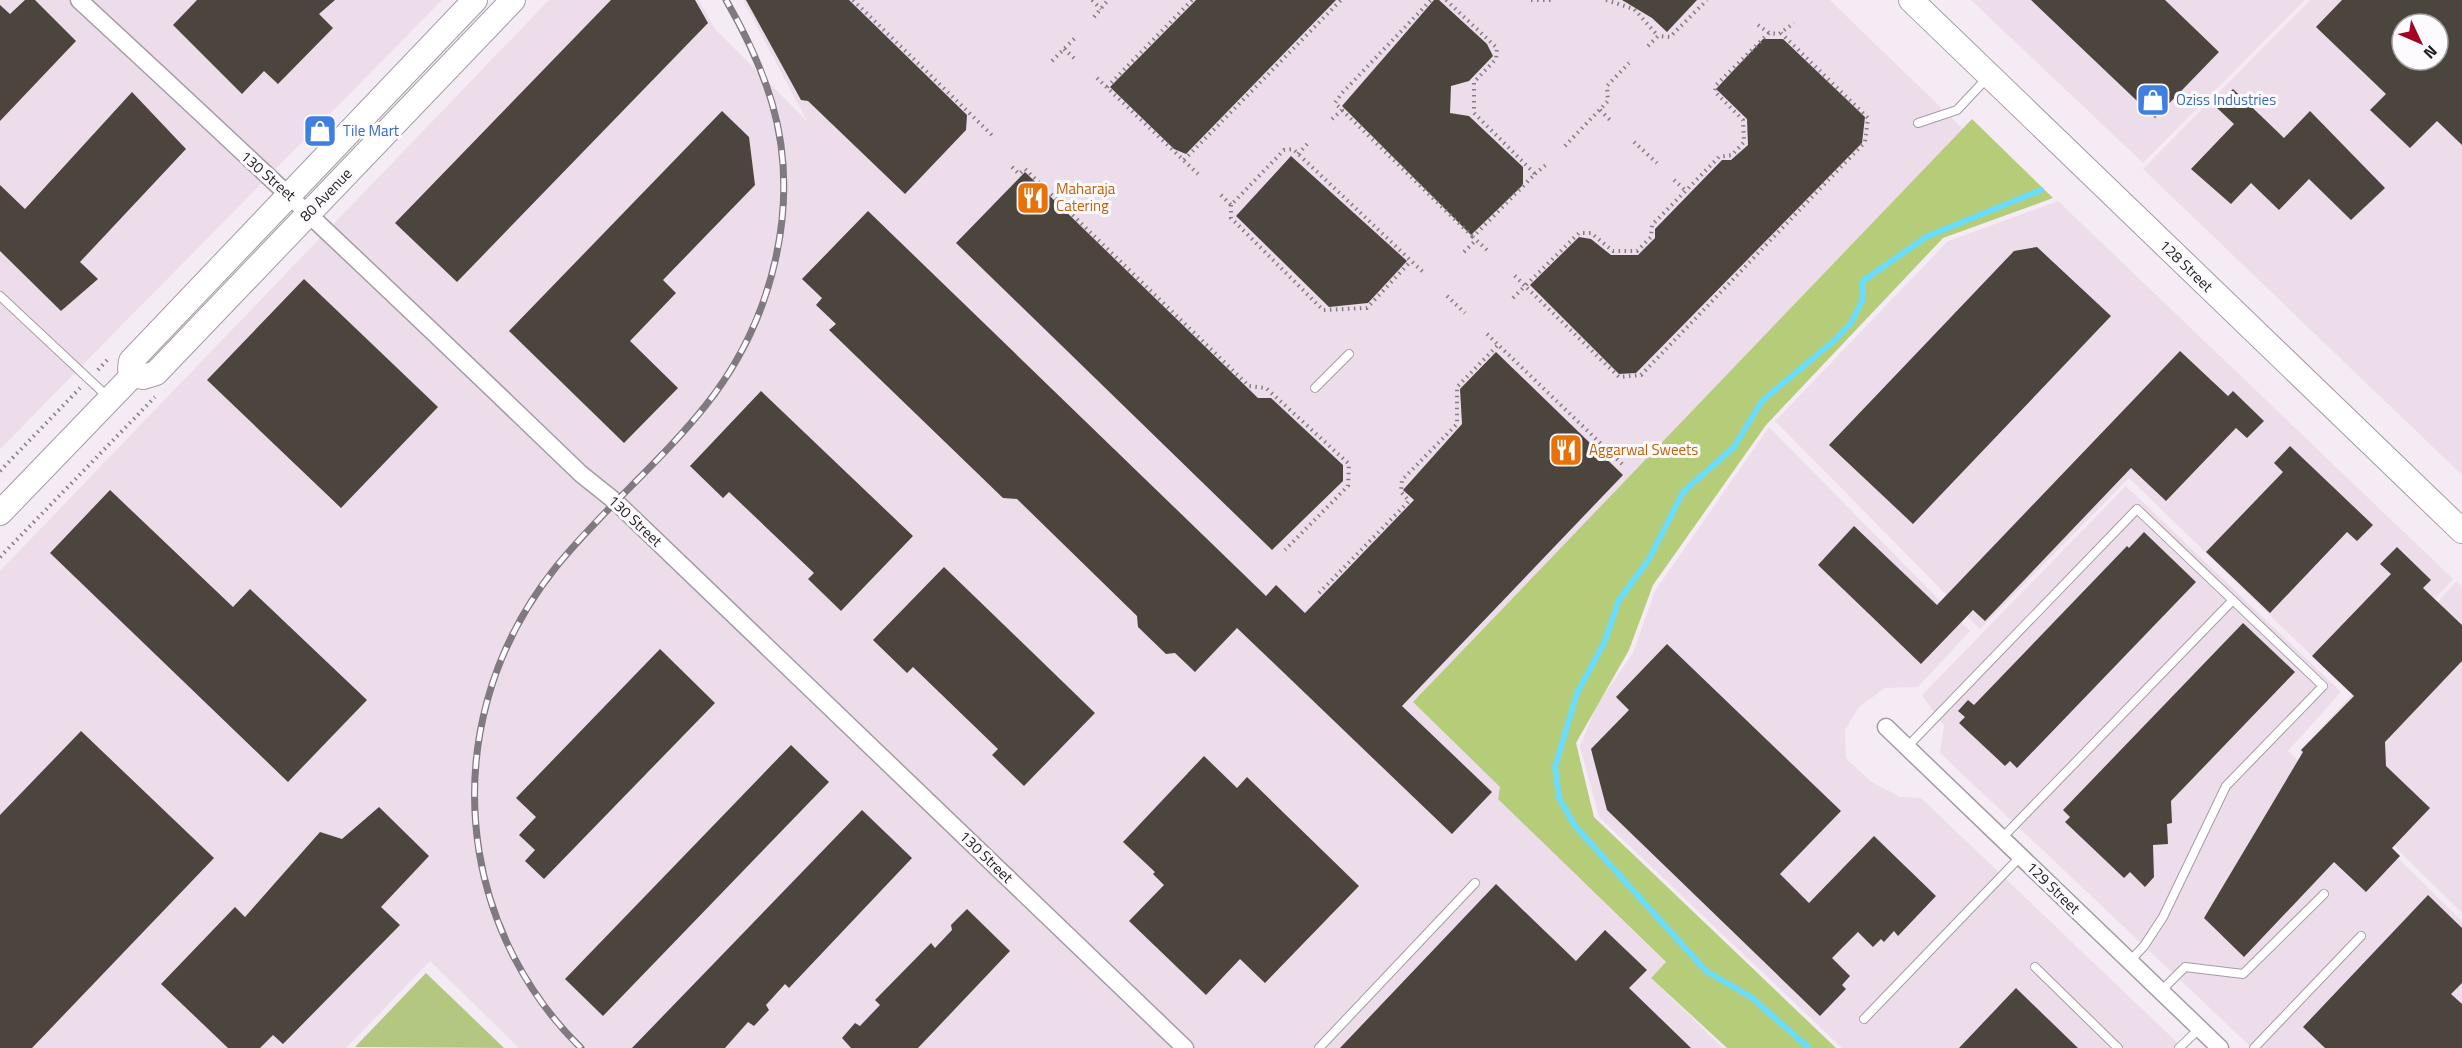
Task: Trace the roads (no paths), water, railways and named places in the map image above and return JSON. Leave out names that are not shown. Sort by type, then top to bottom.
[{"type":"main road","name":"80 Avenue","points":[[475,0],[131,361],[130,369],[134,375],[143,377],[156,373],[513,0]]},
{"type":"main road","name":"128 Street","points":[[1911,0],[2462,531]]},
{"type":"main road","name":"80 Avenue","points":[[0,513],[134,375]]},
{"type":"street","name":"130 Street","points":[[79,0],[310,213],[581,474],[616,502],[1185,1048]]},
{"type":"street","name":"129 Street","points":[[1886,727],[2220,1048]]},
{"type":"lane","points":[[1918,123],[1957,110],[1989,76]]},
{"type":"lane","points":[[0,296],[110,399]]},
{"type":"lane","points":[[1315,388],[1349,354]]},
{"type":"lane","points":[[1907,747],[2137,509],[2323,686],[2226,786],[2163,917],[2144,946],[2130,961]]},
{"type":"lane","points":[[2002,838],[2233,600]]},
{"type":"lane","points":[[1864,1018],[2021,856]]},
{"type":"lane","points":[[1319,1048],[1475,883]]},
{"type":"lane","points":[[2161,991],[2185,967],[2243,974],[2324,894]]},
{"type":"lane","points":[[2254,1048],[2361,936]]},
{"type":"lane","points":[[2035,968],[2118,1048]]},
{"type":"lane","points":[[2180,1048],[2200,1028]]},
{"type":"waterway","points":[[1809,1048],[1751,997],[1706,971],[1575,826],[1559,798],[1555,767],[1577,693],[1604,643],[1619,600],[1649,559],[1683,492],[1734,447],[1762,401],[1836,339],[1851,323],[1862,301],[1863,281],[1926,237],[2041,190]]},
{"type":"railway","points":[[581,1048],[544,1005],[528,982],[514,958],[492,906],[479,851],[475,813],[475,775],[479,738],[487,701],[499,666],[514,631],[533,598],[574,546],[670,447],[706,405],[729,372],[764,300],[775,262],[782,222],[784,182],[780,142],[772,103],[763,76],[726,0]]},
{"type":"place","name":"Oziss Industries","points":[[2153,100]]},
{"type":"place","name":"Tile Mart","points":[[320,131]]},
{"type":"place","name":"Maharaja Catering","points":[[1033,198]]},
{"type":"place","name":"Aggarwal Sweets","points":[[1566,450]]}]
